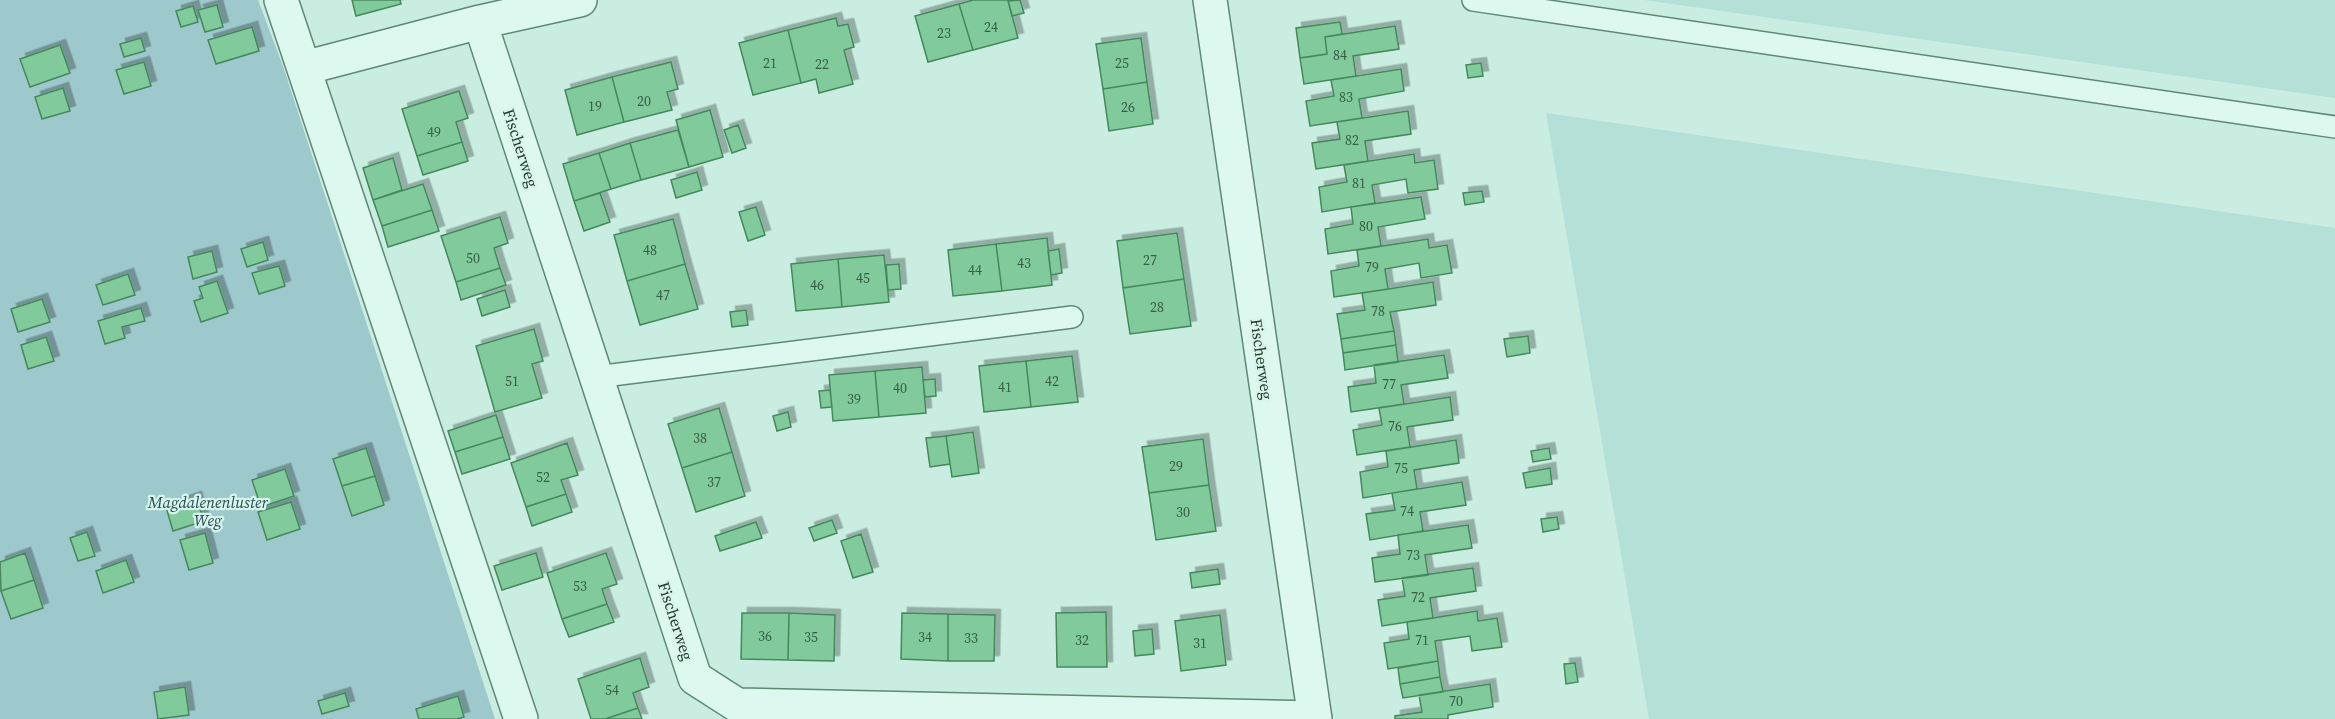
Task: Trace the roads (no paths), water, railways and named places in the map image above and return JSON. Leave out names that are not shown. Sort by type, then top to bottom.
[{"type":"street","points":[[281,0],[521,719]]},
{"type":"street","points":[[304,68],[480,22],[580,0]]},
{"type":"street","name":"Fischerweg","points":[[480,22],[695,678],[736,705],[1315,718],[1210,0]]},
{"type":"lane","points":[[1473,0],[2335,127]]},
{"type":"lane","points":[[596,377],[1072,317]]},
{"type":"park label","name":"Magdalenenluster Weg","points":[[208,511]]}]
